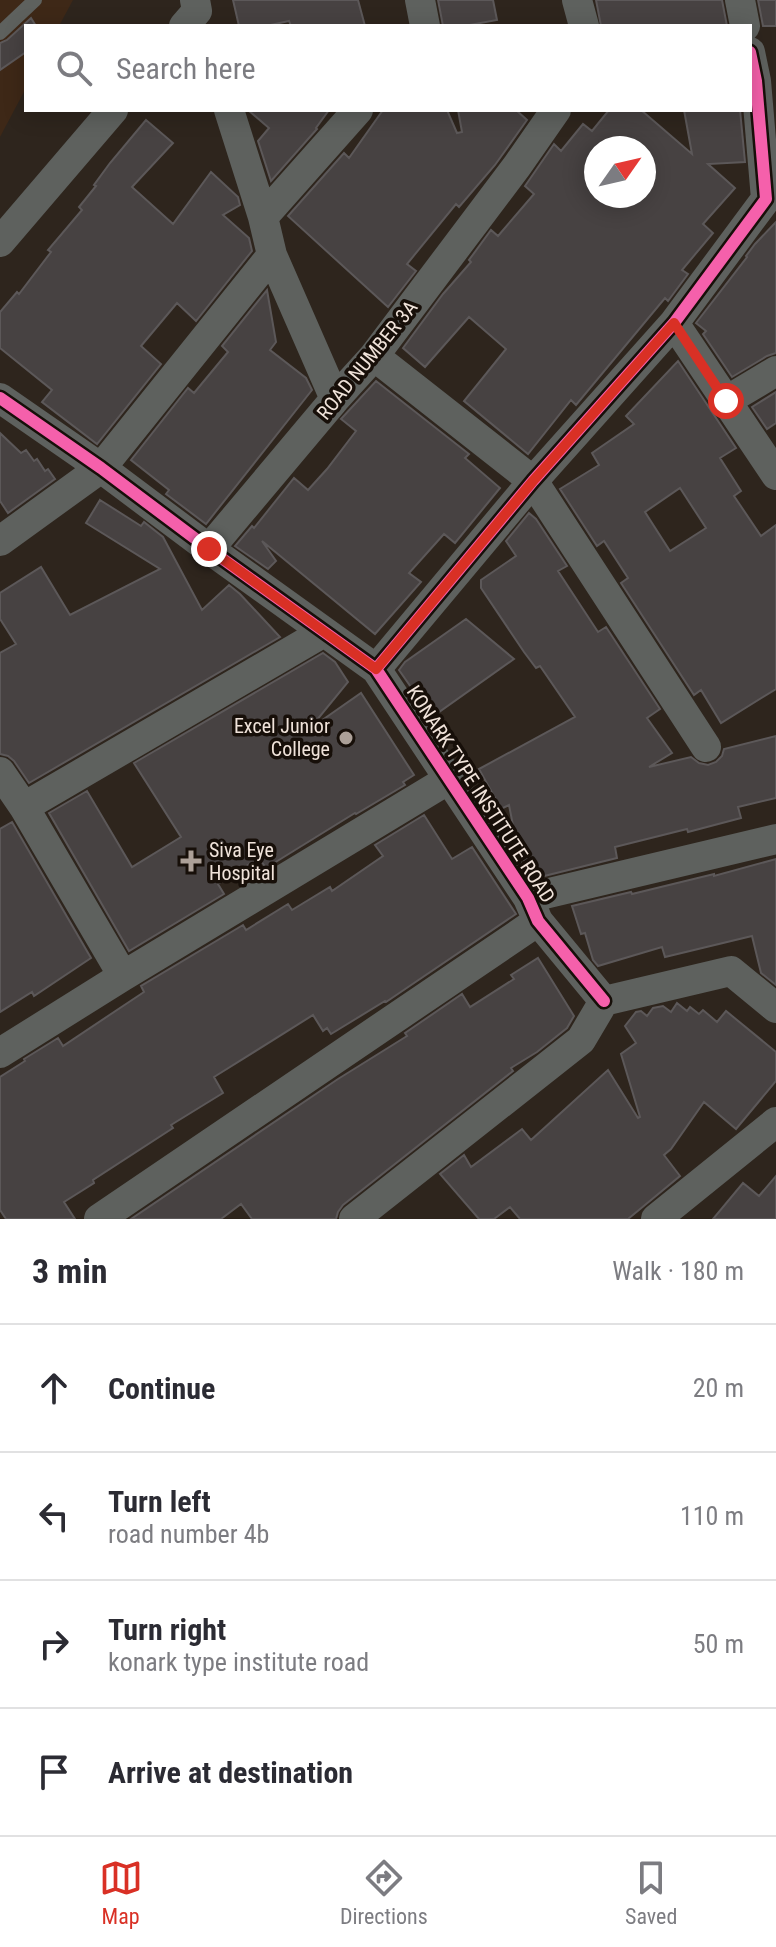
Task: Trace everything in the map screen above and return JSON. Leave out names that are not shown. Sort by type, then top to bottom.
[{"type":"street","points":[[420,0],[425,24]]},
{"type":"street","points":[[577,0],[583,24]]},
{"type":"street","points":[[740,0],[745,24]]},
{"type":"street","points":[[376,669],[533,481],[674,323],[766,199],[761,70]]},
{"type":"street","points":[[0,242],[111,112]]},
{"type":"street","points":[[230,112],[272,255],[335,399]]},
{"type":"street","points":[[263,217],[356,112]]},
{"type":"street","name":"ROAD NUMBER 3A","points":[[209,549],[374,356],[555,112]]},
{"type":"street","points":[[0,541],[101,468],[272,255]]},
{"type":"street","points":[[674,323],[776,475]]},
{"type":"street","points":[[374,356],[533,481],[706,747]]},
{"type":"street","points":[[726,401],[776,371]]},
{"type":"street","name":"KONARK TYPE INSTITUTE ROAD","points":[[0,398],[376,669],[451,778],[533,910],[604,1001]]},
{"type":"street","points":[[24,807],[324,632]]},
{"type":"street","points":[[0,772],[24,807],[123,976]]},
{"type":"street","points":[[0,1053],[451,778]]},
{"type":"street","points":[[99,1219],[533,910],[776,839]]},
{"type":"street","points":[[354,1219],[581,1040],[604,1001],[731,971],[776,1008]]},
{"type":"street","points":[[656,1219],[776,1122]]},
{"type":"lane","points":[[0,33],[35,0]]},
{"type":"shaded area","points":[[0,0],[73,0],[60,24],[24,24],[24,92],[0,137]]},
{"type":"building","points":[[233,0],[358,0],[364,24],[290,24],[289,21],[239,24]]},
{"type":"building","points":[[438,0],[493,0],[497,20],[443,24]]},
{"type":"building","points":[[596,0],[722,0],[727,24],[601,24]]},
{"type":"building","points":[[758,0],[776,0],[776,26],[763,26]]},
{"type":"building","points":[[24,24],[24,53],[0,70],[0,43]]},
{"type":"building","points":[[250,112],[328,112],[317,129],[271,181],[258,141],[269,128]]},
{"type":"building","points":[[382,112],[448,112],[457,133],[462,132],[458,112],[518,112],[527,120],[495,165],[459,207],[456,204],[407,264],[416,271],[388,307],[288,216],[344,153],[349,158]]},
{"type":"building","points":[[607,112],[643,112],[692,154],[684,112],[740,112],[745,162],[708,164],[735,188],[703,224],[713,233],[682,270],[688,274],[576,405],[571,400],[528,454],[464,401],[506,349],[469,317],[425,367],[403,348],[471,262],[469,260],[491,230],[498,236],[534,194],[525,186],[554,144],[561,151],[583,124],[592,131]]},
{"type":"building","points":[[146,120],[173,143],[132,187],[173,224],[211,172],[238,197],[240,205],[223,215],[249,238],[252,251],[196,321],[177,303],[141,346],[161,364],[97,444],[42,402],[52,390],[0,348],[0,312],[17,292],[19,294],[51,252],[48,250],[82,210],[79,207],[94,185]]},
{"type":"building","points":[[776,222],[776,353],[732,377],[703,334],[706,331],[696,323],[755,244]]},
{"type":"building","points":[[267,290],[276,342],[270,350],[306,378],[312,390],[206,524],[166,494],[169,490],[131,460],[188,388],[194,393],[228,352],[222,346]]},
{"type":"building","points":[[678,361],[736,448],[720,458],[741,491],[734,496],[761,536],[776,525],[776,689],[721,723],[701,690],[694,695],[621,583],[628,578],[604,541],[597,546],[560,489],[599,465],[592,453],[634,424],[626,416]],"holes":[[[680,488],[706,528],[670,551],[645,512]]]},
{"type":"building","points":[[376,381],[469,454],[465,458],[500,488],[455,543],[444,534],[409,573],[421,582],[375,634],[262,541],[276,561],[268,569],[235,546],[252,526],[254,528],[294,478],[308,490],[327,469],[356,431],[341,419]]},
{"type":"building","points":[[776,392],[776,423],[767,429],[752,407]]},
{"type":"building","points":[[0,433],[21,453],[26,450],[34,461],[37,459],[55,479],[8,513],[0,501]]},
{"type":"building","points":[[100,500],[141,526],[144,522],[163,537],[202,610],[229,585],[280,637],[29,783],[14,761],[0,754],[0,653],[16,644],[0,619],[0,593],[41,567],[70,615],[160,569],[86,523]]},
{"type":"building","points":[[529,513],[567,566],[558,571],[598,632],[606,627],[660,709],[647,718],[672,753],[649,767],[691,757],[708,765],[722,756],[724,749],[776,736],[776,798],[738,807],[741,818],[615,847],[617,858],[536,878],[518,851],[509,805],[501,809],[479,769],[575,717],[540,666],[536,668],[524,652],[481,588],[481,580],[516,556],[506,541]]},
{"type":"building","points":[[466,619],[514,659],[432,717],[399,670],[405,662]]},
{"type":"building","points":[[323,653],[335,662],[348,682],[316,721],[318,723],[361,693],[414,775],[403,782],[405,785],[266,868],[259,858],[218,884],[224,894],[129,951],[49,813],[87,791],[132,867],[181,837],[134,763]]},
{"type":"building","points":[[424,815],[452,859],[472,847],[516,914],[386,1002],[331,1034],[327,1028],[323,1031],[313,1015],[214,1077],[223,1093],[171,1125],[173,1128],[64,1202],[75,1219],[6,1219],[0,1210],[0,1077],[58,1038],[63,1046],[144,992],[141,986],[243,925],[246,930],[288,904],[292,910],[330,887],[332,891],[383,856],[375,845]]},
{"type":"building","points":[[12,822],[91,958],[34,996],[32,992],[0,1012],[0,829]]},
{"type":"building","points":[[776,859],[776,985],[761,973],[752,936],[665,957],[662,947],[598,966],[593,960],[585,933],[581,934],[572,906],[714,876]]},
{"type":"building","points":[[538,958],[574,1016],[567,1028],[511,1068],[513,1071],[343,1205],[336,1219],[252,1219],[241,1204],[221,1219],[131,1219],[407,1036],[405,1033],[462,994],[470,1007],[514,979],[511,975]]},
{"type":"building","points":[[677,1003],[687,1011],[690,1007],[699,1014],[703,1010],[717,1022],[726,1011],[776,1052],[776,1081],[736,1129],[704,1102],[664,1155],[680,1176],[628,1219],[520,1219],[510,1207],[494,1219],[479,1219],[440,1174],[464,1155],[471,1167],[522,1129],[531,1140],[608,1070],[640,1117],[621,1054],[636,1043],[625,1026],[636,1012],[641,1011],[647,1016],[653,1008],[663,1006],[671,1012]]},
{"type":"building","points":[[776,1176],[776,1219],[713,1219],[743,1183],[759,1196]]},
{"type":"cycle path","points":[[376,669],[533,481],[674,323],[766,199],[752,62]]},
{"type":"cycle path","points":[[0,398],[376,669],[528,898],[538,921],[604,1001]]},
{"type":"place","name":"Excel Junior College","points":[[346,738]]},
{"type":"place","name":"Siva Eye Hospital","points":[[191,861]]},
{"type":"route","points":[[209,549],[376,669],[533,481],[674,323],[726,401]]}]
